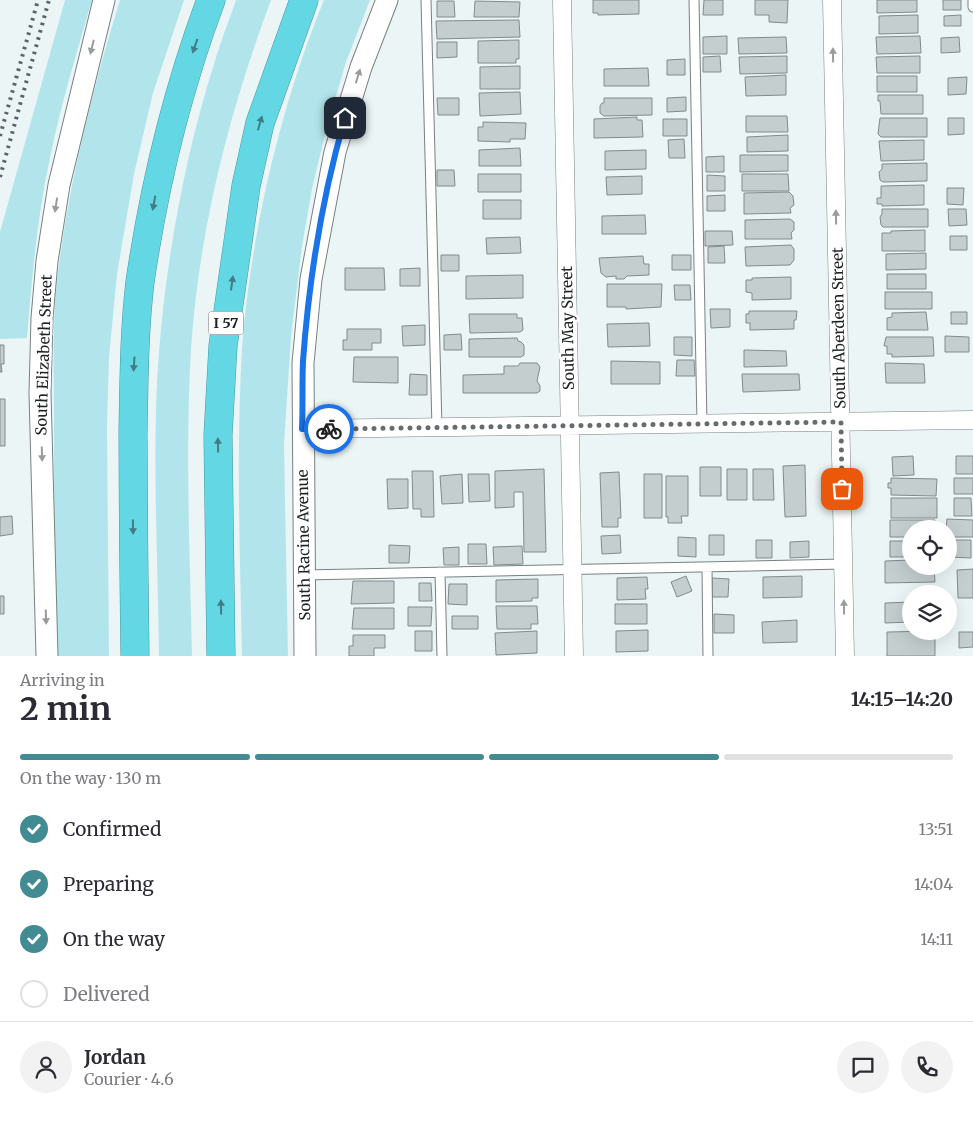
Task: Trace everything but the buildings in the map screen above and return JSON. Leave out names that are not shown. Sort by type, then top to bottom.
[{"type":"highway","points":[[135,656],[134,377],[140,283],[158,182],[180,92],[211,0]]},
{"type":"highway","name":"I 57","points":[[222,656],[218,435],[223,346],[246,186],[258,132],[304,0]]},
{"type":"street","name":"South Elizabeth Street","points":[[47,656],[40,393],[46,261],[59,185],[104,0]]},
{"type":"street","name":"South Racine Avenue","points":[[305,656],[303,363],[311,279],[335,152],[361,67],[387,0]]},
{"type":"street","name":"South May Street","points":[[562,0],[574,656]]},
{"type":"street","name":"South Aberdeen Street","points":[[832,0],[846,656]]},
{"type":"street","points":[[302,429],[973,420]]},
{"type":"lane","points":[[426,0],[437,428]]},
{"type":"lane","points":[[694,0],[702,424]]},
{"type":"lane","points":[[973,0],[973,6]]},
{"type":"lane","points":[[304,575],[844,564]]},
{"type":"lane","points":[[707,567],[708,656]]},
{"type":"lane","points":[[440,572],[442,656]]},
{"type":"shaded area","points":[[65,0],[92,0],[64,98],[45,180],[27,338],[0,339],[0,232]]},
{"type":"shaded area","points":[[120,0],[184,0],[153,93],[134,174],[117,274],[109,357],[107,426],[109,656],[57,656],[54,509],[54,316],[57,281],[74,174],[100,69]]},
{"type":"shaded area","points":[[236,0],[271,0],[242,85],[218,172],[201,260],[195,304],[188,426],[192,656],[159,656],[156,410],[158,367],[167,280],[173,235],[191,147],[216,56]]},
{"type":"shaded area","points":[[324,0],[370,0],[346,62],[326,130],[312,189],[302,246],[291,336],[284,444],[288,656],[242,656],[239,426],[246,306],[260,216],[281,126],[308,40]]},
{"type":"railway","points":[[0,136],[38,0]]},
{"type":"railway","points":[[0,177],[49,0]]},
{"type":"way so far","points":[[329,429],[841,422],[842,489]]},
{"type":"route","points":[[329,429],[302,429],[303,363],[311,279],[335,152],[345,118]]}]
